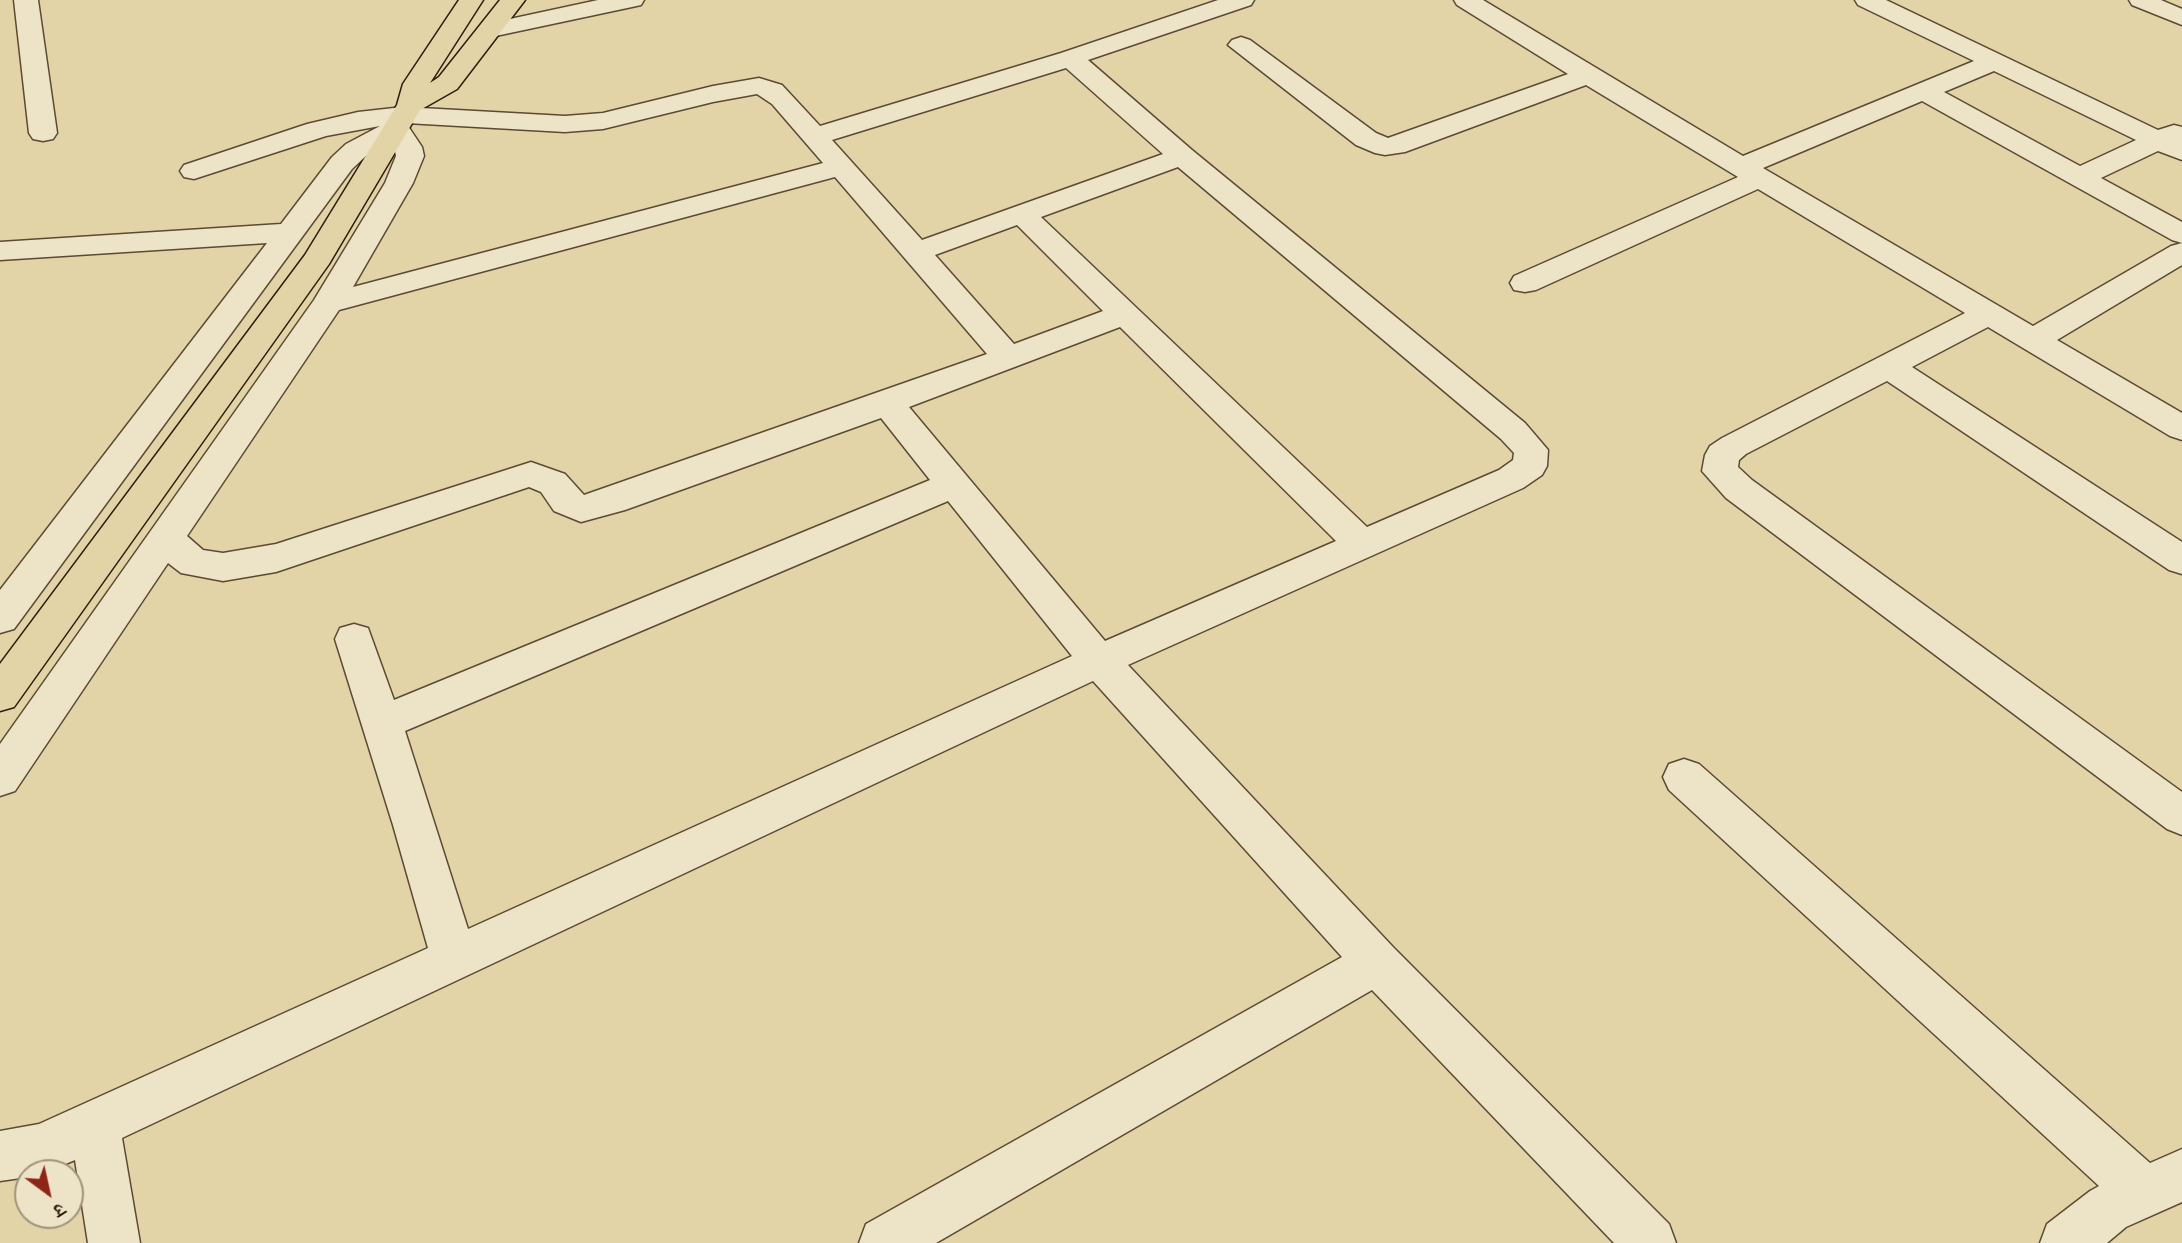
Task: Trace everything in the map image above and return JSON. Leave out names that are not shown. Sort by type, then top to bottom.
[{"type":"main road","points":[[0,695],[318,258],[403,116],[416,84],[471,0]]},
{"type":"main road","points":[[403,116],[448,83],[513,0]]},
{"type":"street","points":[[26,0],[43,133]]},
{"type":"street","points":[[491,30],[632,0]]},
{"type":"street","points":[[816,136],[1070,58],[1242,0]]},
{"type":"street","points":[[1466,0],[2182,428]]},
{"type":"street","points":[[1867,0],[1996,61],[2175,140]]},
{"type":"street","points":[[2141,0],[2182,18]]},
{"type":"street","points":[[1241,45],[1366,139],[1385,146],[1395,146],[1588,75]]},
{"type":"street","points":[[0,1156],[41,1149],[1098,661],[1511,479],[1530,466],[1531,450],[1513,430],[1182,156],[1070,58]]},
{"type":"street","points":[[1525,283],[1923,91],[1996,61]]},
{"type":"street","points":[[194,171],[337,125],[403,116],[565,124],[603,121],[713,94],[759,86],[773,91],[781,98],[816,136],[1008,357]]},
{"type":"street","points":[[1923,91],[2182,234]]},
{"type":"street","points":[[0,618],[293,232],[342,163],[403,116]]},
{"type":"street","points":[[0,778],[328,303],[399,183],[410,156],[403,116]]},
{"type":"street","points":[[2079,177],[2175,140]]},
{"type":"street","points":[[915,252],[1182,156]]},
{"type":"street","points":[[328,303],[841,167]]},
{"type":"street","points":[[1022,214],[1363,545]]},
{"type":"street","points":[[0,251],[293,232]]},
{"type":"street","points":[[2033,340],[2182,252]]},
{"type":"street","points":[[167,537],[176,549],[194,563],[223,567],[276,558],[423,511],[498,482],[531,474],[553,483],[567,502],[581,509],[612,501],[887,403],[1125,313]]},
{"type":"street","points":[[1989,314],[1734,446],[1722,455],[1720,471],[1740,489],[2182,816]]},
{"type":"street","points":[[1888,367],[2182,560]]},
{"type":"street","points":[[887,403],[1098,661],[1377,962],[1650,1243]]},
{"type":"street","points":[[382,723],[952,485]]},
{"type":"street","points":[[354,639],[454,958]]},
{"type":"street","points":[[1684,777],[2163,1184],[2108,1209],[2066,1243]]},
{"type":"street","points":[[885,1243],[1377,962]]},
{"type":"street","points":[[94,1124],[114,1243]]}]
